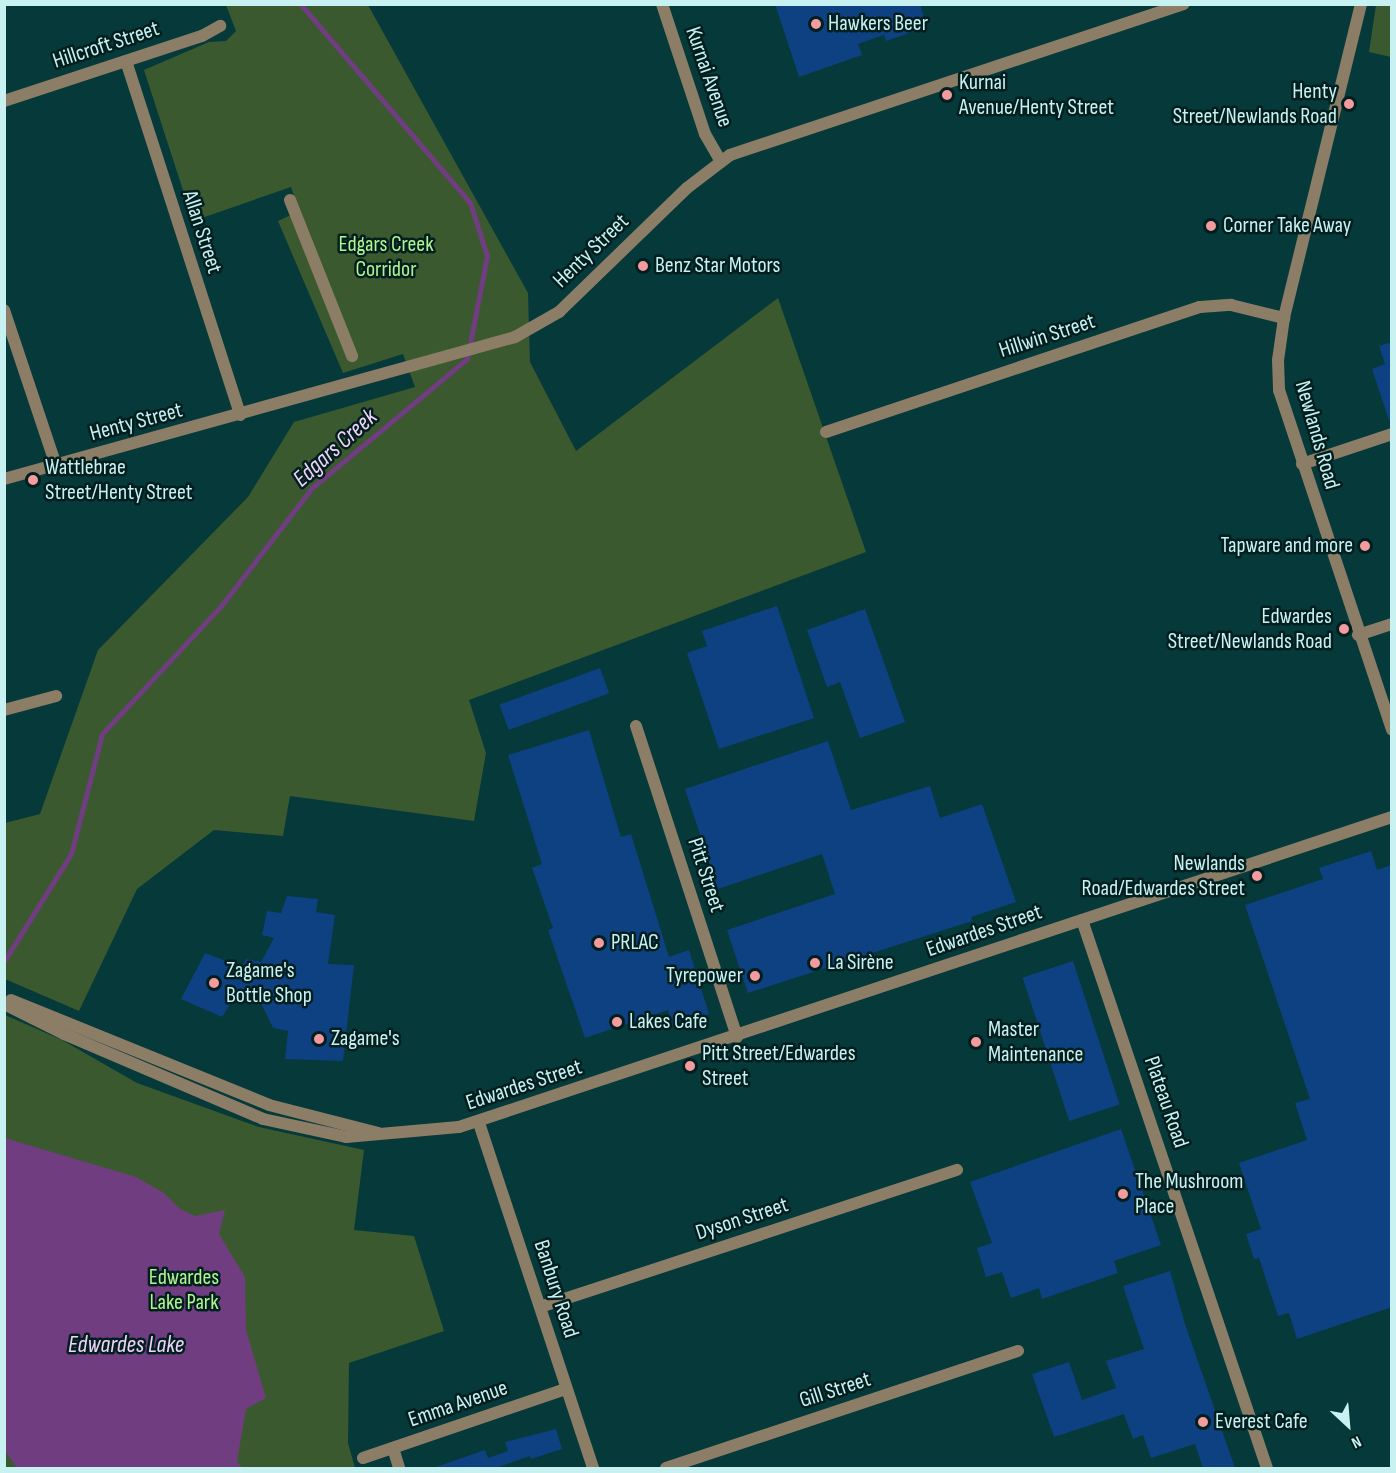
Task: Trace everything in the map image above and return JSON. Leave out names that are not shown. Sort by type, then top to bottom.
[{"type":"street","name":"Kurnai Avenue","points":[[662,4],[705,134],[721,162]]},
{"type":"street","name":"Henty Street","points":[[4,479],[408,369],[515,337],[559,312],[657,216],[721,162],[750,147],[1184,4]]},
{"type":"street","name":"Newlands Road","points":[[1361,4],[1284,318],[1278,360],[1279,390],[1358,634],[1392,730]]},
{"type":"street","name":"Hillcroft Street","points":[[4,101],[126,61],[220,26]]},
{"type":"street","name":"Allan Street","points":[[126,61],[240,415]]},
{"type":"street","points":[[290,200],[352,356]]},
{"type":"street","name":"Hillwin Street","points":[[826,432],[1200,307],[1221,304],[1284,318]]},
{"type":"street","points":[[4,310],[56,465]]},
{"type":"street","points":[[1302,464],[1392,434]]},
{"type":"street","points":[[1358,634],[1392,624]]},
{"type":"street","points":[[4,710],[56,696]]},
{"type":"street","name":"Pitt Street","points":[[636,726],[737,1036]]},
{"type":"street","name":"Edwardes Street","points":[[4,1004],[64,1034],[263,1119],[346,1137],[479,1123],[1392,817]]},
{"type":"street","name":"Plateau Road","points":[[1082,920],[1267,1468]]},
{"type":"street","name":"Edwardes Street","points":[[4,998],[75,1024],[269,1105],[382,1135]]},
{"type":"street","name":"Banbury Road","points":[[479,1123],[593,1468]]},
{"type":"street","name":"Dyson Street","points":[[540,1307],[957,1170]]},
{"type":"street","name":"Gill Street","points":[[666,1468],[1018,1352]]},
{"type":"street","name":"Emma Avenue","points":[[363,1458],[566,1389]]},
{"type":"street","points":[[393,1448],[399,1468]]},
{"type":"green space","name":"Edgars Creek Corridor","points":[[226,5],[368,5],[528,293],[530,362],[576,451],[778,298],[866,552],[469,700],[486,753],[474,821],[290,796],[283,836],[214,830],[137,889],[79,1011],[5,979],[5,823],[40,814],[98,650],[248,497],[294,422],[415,387],[403,354],[343,373],[278,221],[299,211],[291,187],[193,221],[144,70],[209,42],[226,41],[236,31]]},
{"type":"green space","points":[[1376,5],[1391,5],[1391,57],[1369,52]]},
{"type":"green space","name":"Edwardes Lake Park","points":[[5,1015],[62,1040],[137,1083],[259,1127],[364,1150],[354,1230],[414,1236],[444,1331],[349,1363],[348,1443],[355,1468],[5,1468]]},
{"type":"water","name":"Edwardes Lake","points":[[5,1138],[136,1177],[164,1193],[180,1209],[195,1216],[225,1210],[219,1234],[245,1277],[246,1330],[266,1398],[246,1409],[237,1462],[243,1468],[17,1468],[4,1449]]},
{"type":"building","name":"Hawkers Beer","points":[[775,4],[920,4],[927,27],[886,41],[884,35],[858,44],[862,55],[799,77]]},
{"type":"building","points":[[1392,342],[1392,420],[1389,420],[1372,369],[1385,364],[1379,346]]},
{"type":"building","points":[[777,606],[814,718],[719,749],[687,653],[707,646],[702,631]]},
{"type":"building","points":[[865,609],[905,722],[860,738],[840,682],[827,687],[807,630]]},
{"type":"building","points":[[600,668],[609,693],[509,730],[499,705]]},
{"type":"building","points":[[589,730],[621,837],[631,834],[669,957],[689,950],[709,1014],[672,1025],[668,1010],[585,1038],[548,930],[553,928],[532,868],[542,864],[508,755]]},
{"type":"building","points":[[828,741],[851,810],[930,786],[940,818],[982,804],[1016,902],[971,917],[972,921],[748,993],[727,930],[835,894],[822,854],[718,889],[685,789]]},
{"type":"building","points":[[1371,851],[1377,870],[1392,865],[1392,1307],[1297,1339],[1289,1313],[1278,1316],[1259,1258],[1254,1259],[1246,1234],[1261,1229],[1239,1163],[1307,1140],[1295,1103],[1310,1099],[1245,905],[1323,879],[1319,868]]},
{"type":"building","points":[[287,896],[318,899],[316,912],[335,915],[328,964],[354,965],[343,1061],[285,1059],[288,1031],[273,1028],[262,1005],[232,1001],[222,1017],[181,999],[205,953],[242,967],[246,959],[261,962],[274,938],[262,935],[267,911],[281,913]]},
{"type":"building","points":[[1073,961],[1120,1105],[1069,1121],[1023,977]]},
{"type":"building","points":[[1121,1129],[1161,1245],[1114,1261],[1118,1273],[1042,1299],[1039,1288],[1011,1298],[1002,1272],[986,1277],[977,1248],[992,1243],[970,1182]]},
{"type":"building","points":[[1170,1271],[1185,1324],[1235,1468],[1203,1468],[1195,1444],[1151,1458],[1143,1435],[1133,1439],[1124,1414],[1054,1437],[1032,1374],[1069,1362],[1082,1400],[1116,1388],[1106,1361],[1144,1349],[1123,1286]]},
{"type":"building","points":[[556,1429],[562,1449],[531,1459],[530,1456],[496,1468],[433,1468],[485,1450],[488,1458],[508,1451],[505,1442]]},
{"type":"waterway","name":"Edgars Creek","points":[[5,960],[71,854],[102,734],[221,606],[312,488],[467,359],[487,256],[470,203],[300,4]]},
{"type":"place","name":"Hawkers Beer","points":[[816,24]]},
{"type":"place","name":"Kurnai Avenue/Henty Street","points":[[947,95]]},
{"type":"place","name":"Henty Street/Newlands Road","points":[[1349,104]]},
{"type":"place","name":"Corner Take Away","points":[[1211,226]]},
{"type":"place","name":"Benz Star Motors","points":[[643,266]]},
{"type":"place","name":"Wattlebrae Street/Henty Street","points":[[33,480]]},
{"type":"place","name":"Tapware and more","points":[[1365,546]]},
{"type":"place","name":"Edwardes Street/Newlands Road","points":[[1344,629]]},
{"type":"place","name":"Newlands Road/Edwardes Street","points":[[1257,876]]},
{"type":"place","name":"PRLAC","points":[[599,943]]},
{"type":"place","name":"La Sirène","points":[[815,963]]},
{"type":"place","name":"Tyrepower","points":[[755,976]]},
{"type":"place","name":"Zagame's Bottle Shop","points":[[214,983]]},
{"type":"place","name":"Lakes Cafe","points":[[617,1022]]},
{"type":"place","name":"Zagame's","points":[[319,1039]]},
{"type":"place","name":"Master Maintenance","points":[[976,1042]]},
{"type":"place","name":"Pitt Street/Edwardes Street","points":[[690,1066]]},
{"type":"place","name":"The Mushroom Place","points":[[1123,1194]]},
{"type":"place","name":"Everest Cafe","points":[[1203,1422]]}]
